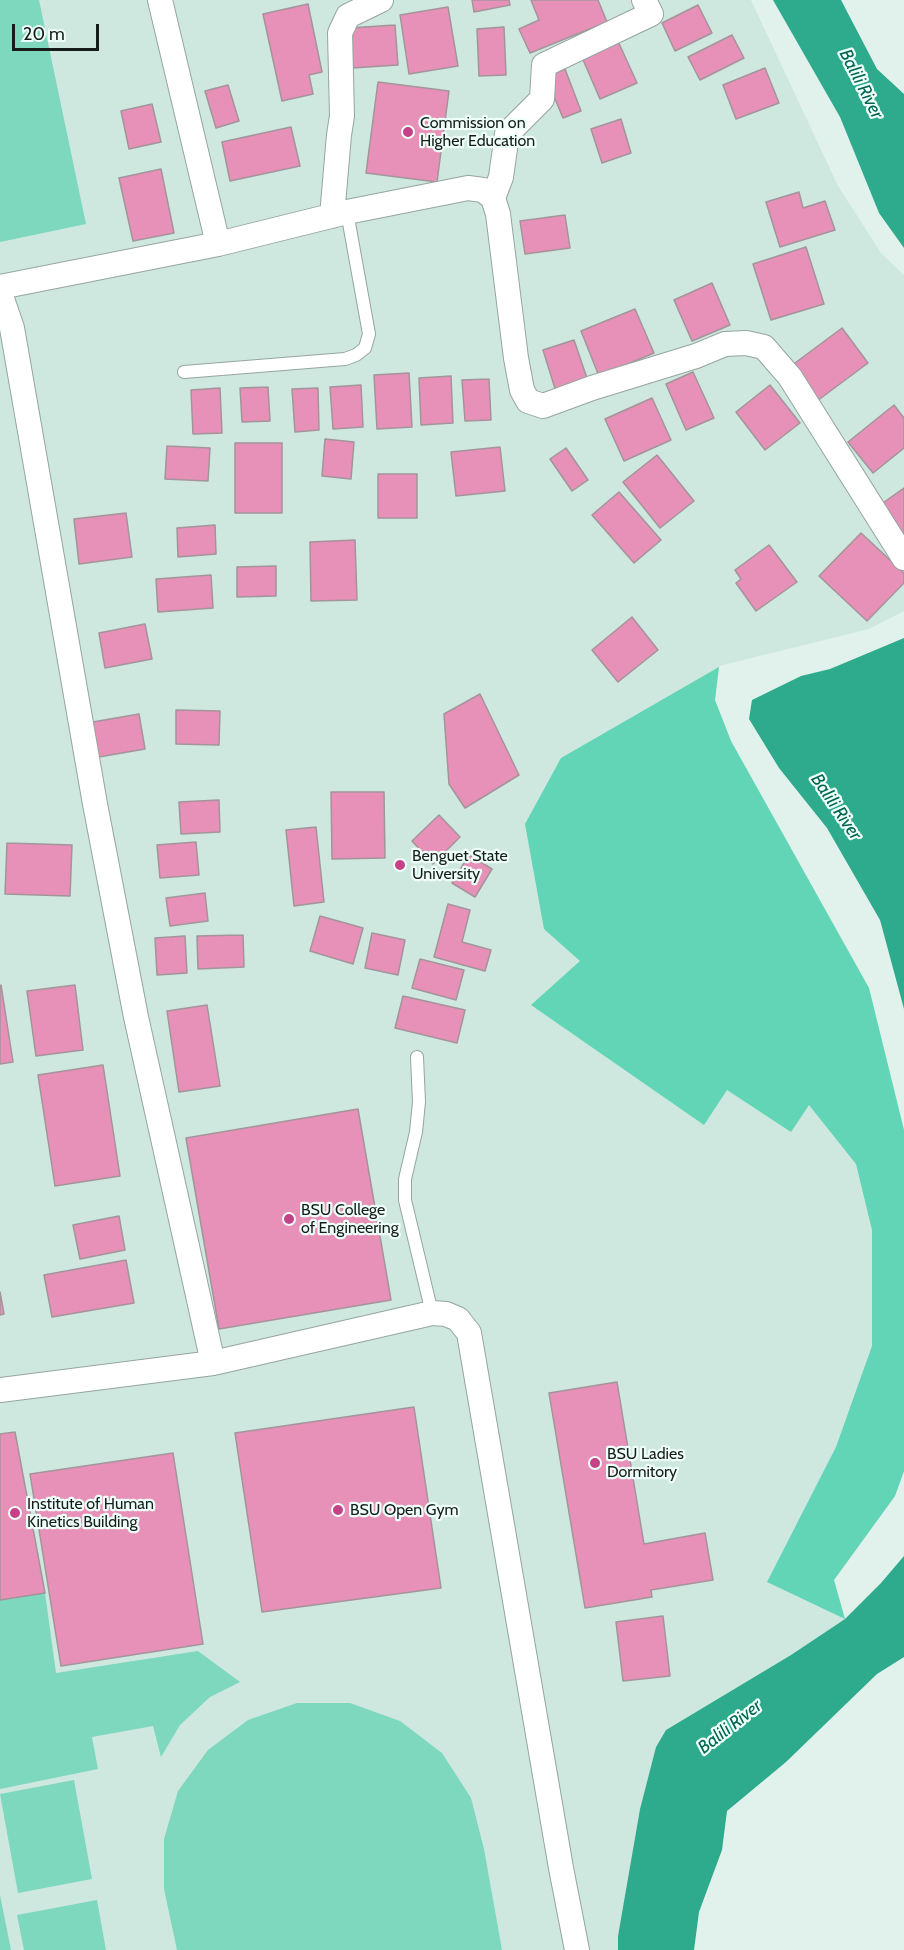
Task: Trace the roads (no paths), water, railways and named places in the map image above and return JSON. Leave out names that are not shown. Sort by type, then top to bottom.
[{"type":"street","points":[[160,0],[218,244]]},
{"type":"street","points":[[339,214],[337,152],[342,116],[340,33],[348,16],[381,0]]},
{"type":"street","points":[[493,198],[501,177],[507,134],[542,99],[544,65],[651,14],[644,0]]},
{"type":"street","points":[[0,287],[218,244],[339,214],[468,188],[483,190],[493,198],[498,214],[516,358],[522,390],[528,402],[543,406],[592,388],[696,356],[725,344],[746,343],[764,347],[790,377],[904,558]]},
{"type":"street","points":[[0,293],[12,328],[95,804],[136,1017],[213,1363]]},
{"type":"street","points":[[0,1390],[213,1363],[432,1313],[446,1314],[458,1319],[469,1334],[561,1868],[578,1950]]},
{"type":"lane","points":[[184,372],[345,359],[365,348],[369,334],[339,214]]},
{"type":"lane","points":[[417,1057],[419,1102],[416,1132],[405,1179],[405,1200],[432,1313]]},
{"type":"water","name":"Balili River","points":[[773,0],[841,0],[877,69],[904,94],[904,248],[879,213],[840,117]]},
{"type":"water","name":"Balili River","points":[[904,638],[904,1009],[880,920],[827,828],[779,768],[749,719],[752,700],[801,676],[830,669]]},
{"type":"water","name":"Balili River","points":[[904,1556],[904,1657],[877,1674],[786,1762],[727,1811],[722,1850],[699,1912],[694,1950],[618,1950],[618,1936],[640,1809],[656,1747],[666,1730],[791,1655],[845,1619]]},
{"type":"place","name":"Commission on Higher Education","points":[[408,132]]},
{"type":"place","name":"Benguet State University","points":[[400,865]]},
{"type":"place","name":"BSU College of Engineering","points":[[289,1219]]},
{"type":"place","name":"BSU Ladies Dormitory","points":[[595,1463]]},
{"type":"place","name":"BSU Open Gym","points":[[338,1510]]},
{"type":"place","name":"Institute of Human Kinetics Building","points":[[15,1513]]}]
